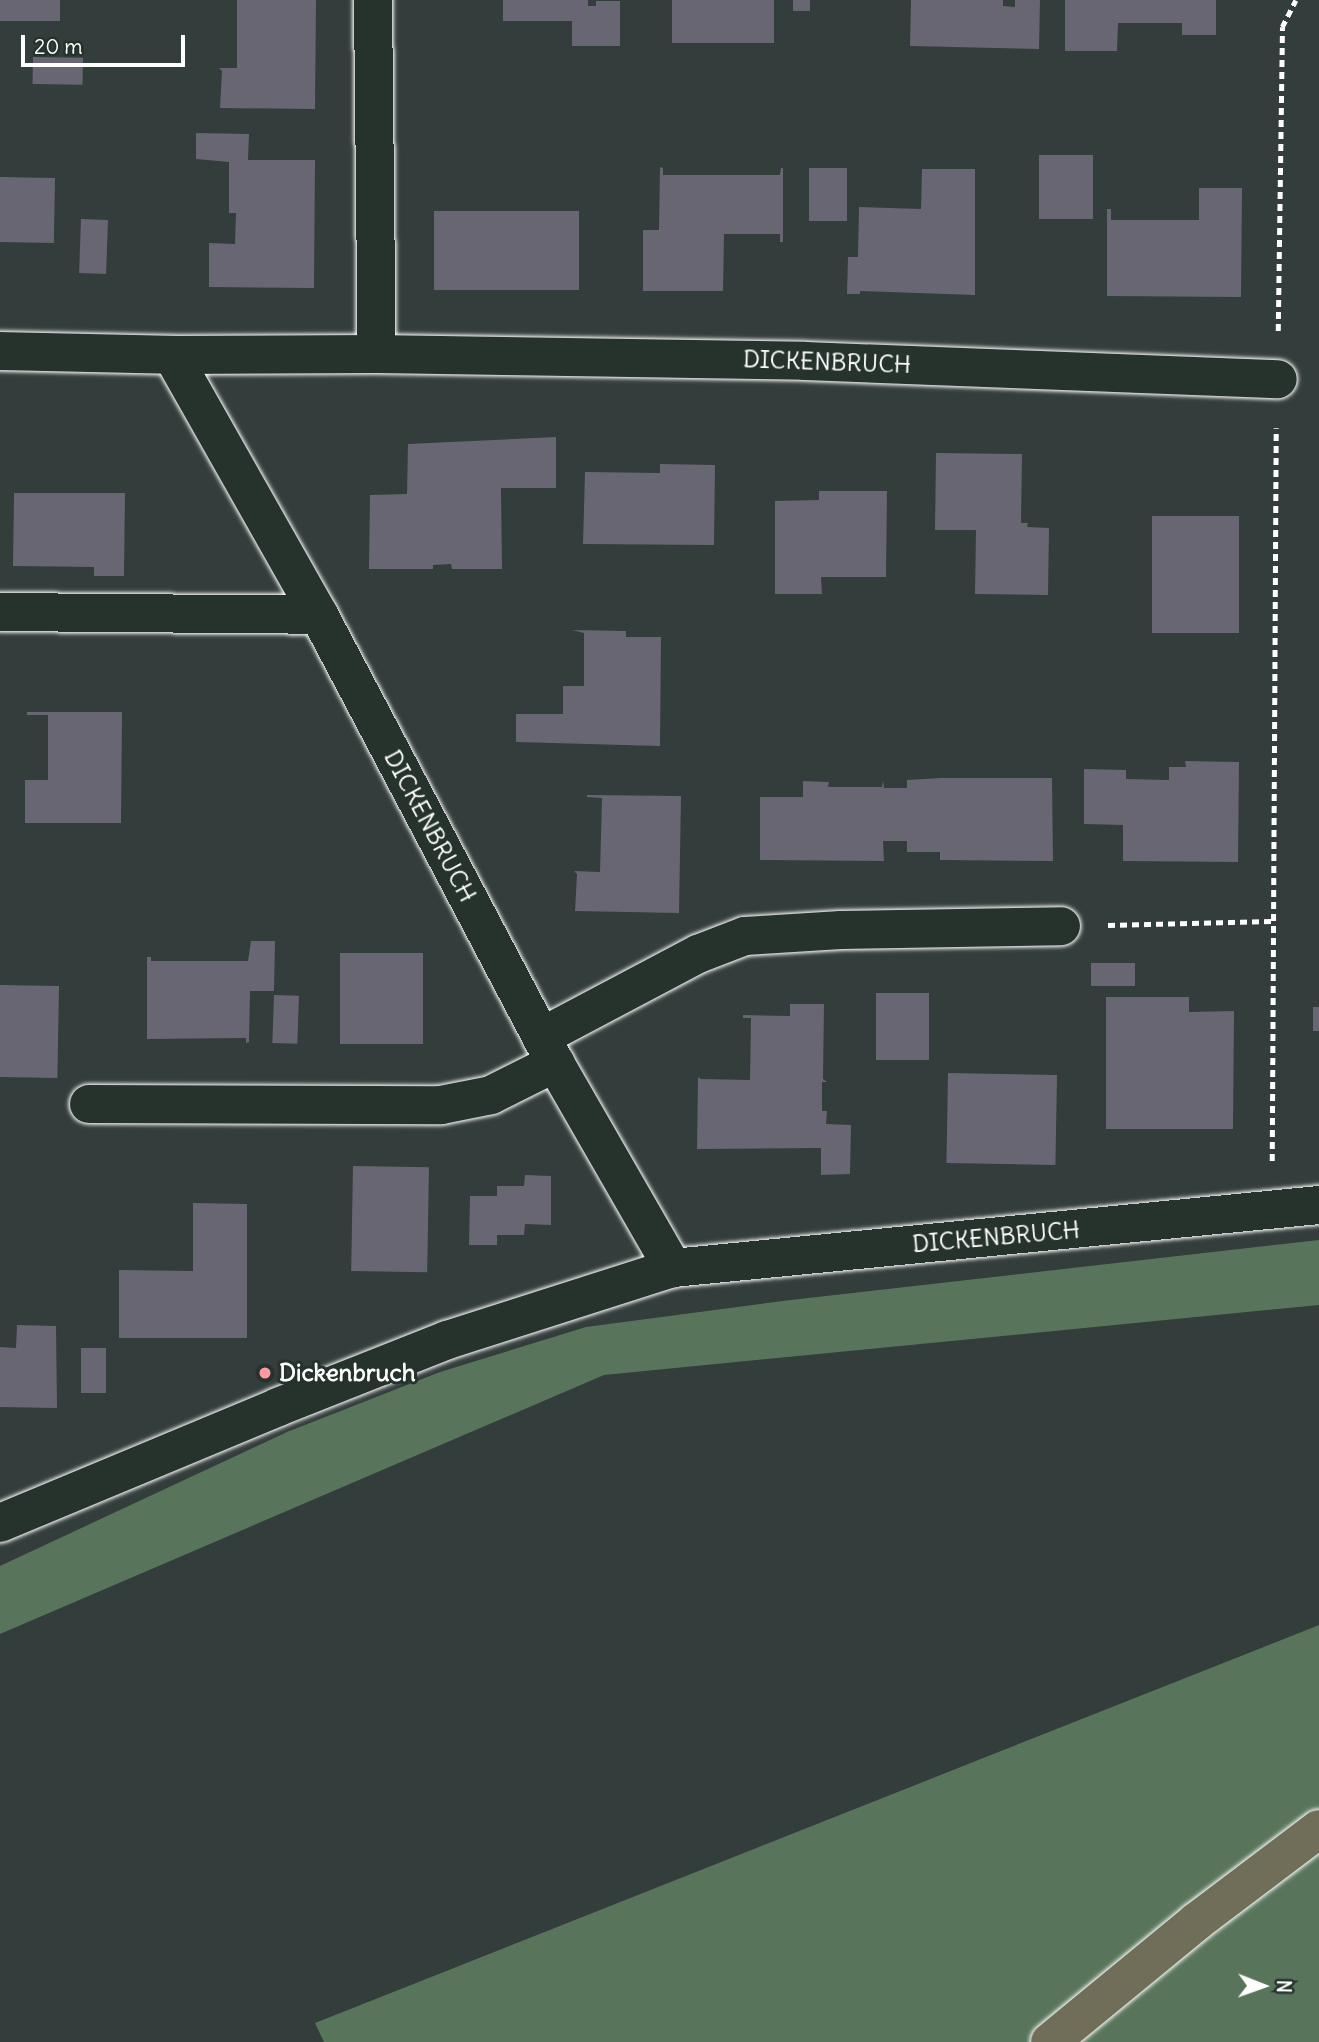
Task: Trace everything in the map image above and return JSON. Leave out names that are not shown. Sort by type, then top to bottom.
[{"type":"main road","points":[[1050,2042],[1196,1922],[1319,1829]]},
{"type":"street","points":[[373,0],[377,354]]},
{"type":"street","name":"DICKENBRUCH","points":[[0,351],[805,360],[1278,379]]},
{"type":"street","name":"DICKENBRUCH","points":[[172,355],[319,615],[548,1050],[673,1268]]},
{"type":"street","points":[[0,612],[319,615]]},
{"type":"street","points":[[89,1104],[440,1105],[491,1095],[548,1050],[698,954],[745,936],[841,930],[1061,926]]},
{"type":"street","name":"DICKENBRUCH","points":[[0,1523],[447,1340],[673,1268],[1319,1205]]},
{"type":"path","points":[[1272,1211],[1272,921],[1282,27],[1296,0]]},
{"type":"path","points":[[1061,926],[1272,921]]},
{"type":"green space","points":[[1319,1240],[1319,1305],[604,1375],[0,1634],[0,1566],[287,1432],[440,1372],[586,1327],[782,1301]]},
{"type":"green space","points":[[1319,1625],[1319,2042],[324,2042],[315,2023]]},
{"type":"building","points":[[0,0],[60,0],[60,21],[0,21]]},
{"type":"building","points":[[237,0],[316,0],[315,109],[220,108],[222,71],[219,68],[237,68]]},
{"type":"building","points":[[503,0],[588,0],[588,6],[596,6],[596,1],[620,1],[620,46],[572,46],[572,21],[503,21]]},
{"type":"building","points":[[672,0],[774,0],[774,43],[672,43]]},
{"type":"building","points":[[793,0],[810,0],[810,11],[793,11]]},
{"type":"building","points":[[911,0],[1003,0],[1003,6],[1015,7],[1015,0],[1040,0],[1039,49],[910,46]]},
{"type":"building","points":[[1065,0],[1216,0],[1216,35],[1182,35],[1182,23],[1118,23],[1117,51],[1065,51]]},
{"type":"building","points":[[33,57],[83,58],[83,85],[33,84]]},
{"type":"building","points":[[196,133],[249,134],[248,160],[315,160],[314,288],[209,287],[209,243],[235,244],[236,213],[229,213],[229,162],[196,159]]},
{"type":"building","points":[[1039,155],[1093,155],[1093,219],[1039,219]]},
{"type":"building","points":[[660,167],[663,168],[663,175],[780,175],[783,168],[783,242],[780,242],[780,234],[724,234],[723,291],[643,291],[643,230],[659,230]]},
{"type":"building","points":[[809,168],[847,168],[847,221],[809,221]]},
{"type":"building","points":[[922,169],[975,169],[975,295],[860,291],[860,294],[847,294],[848,257],[858,257],[859,207],[921,209]]},
{"type":"building","points":[[0,177],[55,178],[54,243],[0,242]]},
{"type":"building","points":[[1199,188],[1242,188],[1241,297],[1107,296],[1107,209],[1111,209],[1111,220],[1199,220]]},
{"type":"building","points":[[434,211],[579,211],[579,290],[434,290]]},
{"type":"building","points":[[81,219],[108,220],[106,274],[79,273]]},
{"type":"building","points":[[556,437],[556,488],[501,488],[502,569],[452,569],[451,564],[433,565],[433,569],[369,569],[370,495],[407,494],[408,444]]},
{"type":"building","points":[[936,453],[1022,454],[1021,523],[1028,523],[1027,527],[1049,528],[1048,595],[975,594],[976,530],[935,530]]},
{"type":"building","points":[[660,464],[715,465],[714,545],[583,544],[585,472],[660,473]]},
{"type":"building","points":[[819,491],[887,491],[886,577],[821,577],[822,594],[775,594],[775,501],[819,500]]},
{"type":"building","points":[[14,493],[125,493],[124,576],[94,576],[94,567],[13,566]]},
{"type":"building","points":[[1152,516],[1239,516],[1239,633],[1152,633]]},
{"type":"building","points":[[572,630],[626,631],[626,637],[661,637],[660,746],[516,742],[516,714],[563,714],[563,686],[584,686],[584,633]]},
{"type":"building","points":[[27,712],[122,712],[121,823],[25,823],[25,780],[48,780],[48,715],[27,715]]},
{"type":"building","points":[[1185,761],[1239,762],[1238,862],[1123,861],[1123,825],[1084,824],[1084,769],[1126,770],[1126,779],[1169,780],[1169,767],[1186,767]]},
{"type":"building","points":[[1052,778],[1053,861],[940,860],[940,852],[907,852],[907,841],[883,841],[884,861],[760,860],[760,797],[803,797],[803,781],[829,782],[828,787],[882,787],[883,780],[884,788],[907,788],[907,780]]},
{"type":"building","points":[[587,795],[681,796],[679,913],[575,911],[577,874],[574,871],[600,872],[602,798]]},
{"type":"building","points":[[251,941],[275,941],[274,991],[250,991],[249,1042],[246,1043],[246,1038],[147,1039],[147,957],[151,957],[151,961],[248,961]]},
{"type":"building","points":[[340,953],[423,953],[423,1044],[340,1044]]},
{"type":"building","points":[[1091,963],[1135,963],[1135,986],[1091,986]]},
{"type":"building","points":[[0,985],[59,986],[57,1078],[0,1077]]},
{"type":"building","points":[[876,993],[929,993],[929,1060],[876,1060]]},
{"type":"building","points":[[274,995],[299,996],[297,1044],[272,1043]]},
{"type":"building","points":[[1106,997],[1189,997],[1189,1012],[1234,1011],[1233,1129],[1106,1129]]},
{"type":"building","points":[[790,1004],[824,1004],[823,1079],[827,1082],[822,1082],[822,1111],[827,1111],[826,1124],[851,1125],[850,1174],[821,1175],[821,1148],[697,1149],[698,1077],[750,1080],[751,1018],[743,1018],[743,1015],[790,1016]]},
{"type":"building","points":[[1313,1007],[1319,1007],[1319,1031],[1313,1031]]},
{"type":"building","points":[[948,1073],[1057,1075],[1055,1165],[946,1163]]},
{"type":"building","points":[[353,1166],[429,1167],[427,1272],[351,1271]]},
{"type":"building","points":[[525,1175],[551,1176],[551,1225],[525,1224],[524,1235],[497,1235],[497,1245],[469,1245],[470,1196],[497,1196],[497,1186],[524,1186]]},
{"type":"building","points":[[193,1203],[247,1204],[247,1338],[119,1338],[119,1270],[193,1271]]},
{"type":"building","points":[[17,1325],[56,1326],[57,1408],[0,1407],[0,1347],[16,1348]]},
{"type":"building","points":[[81,1348],[106,1348],[106,1393],[81,1393]]},
{"type":"place","name":"Dickenbruch","points":[[265,1373]]}]
